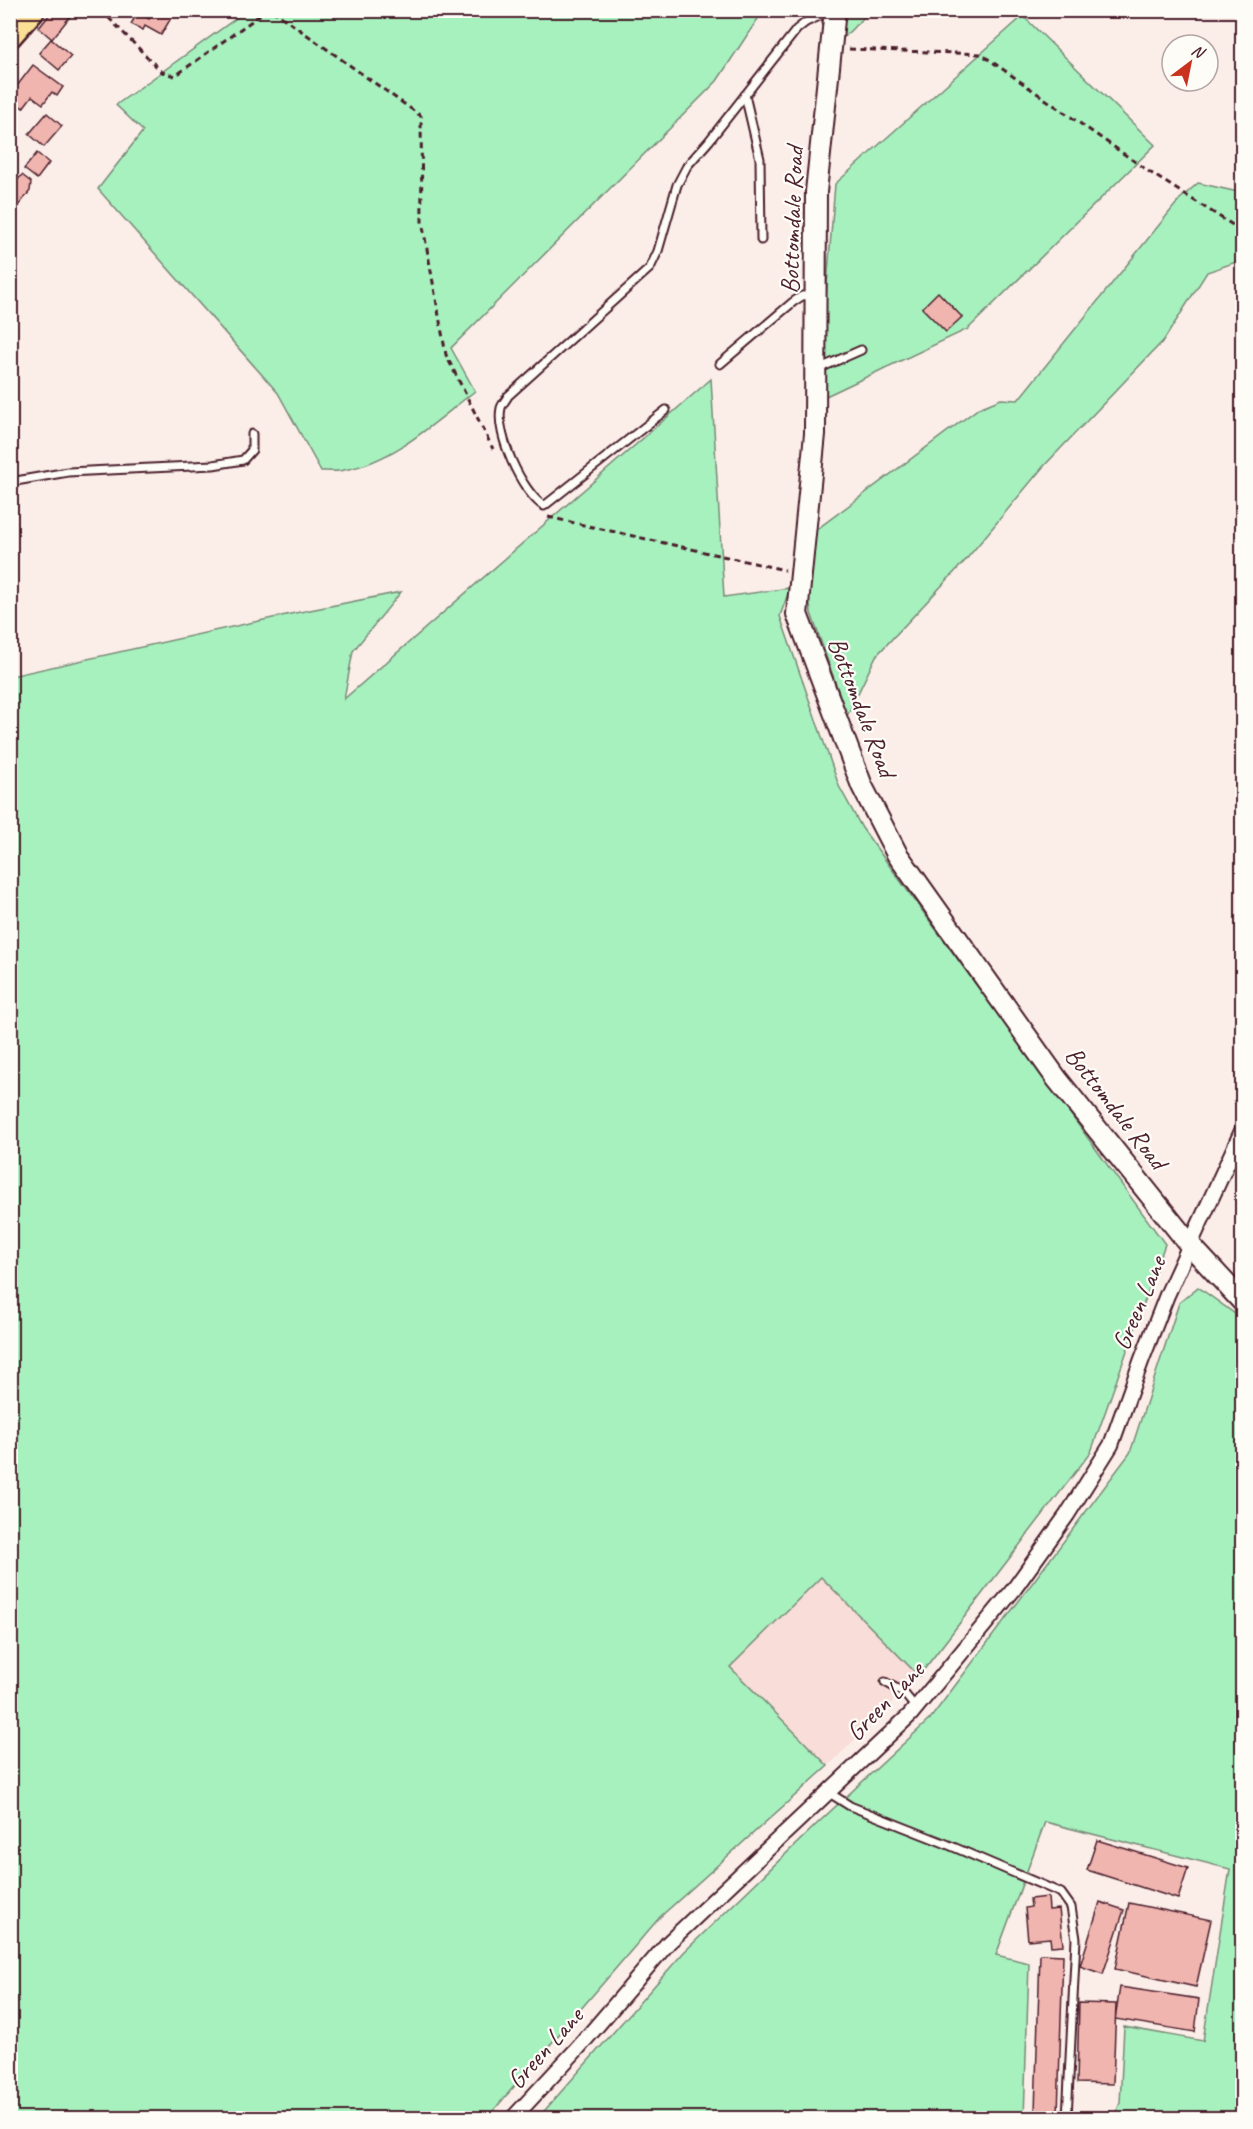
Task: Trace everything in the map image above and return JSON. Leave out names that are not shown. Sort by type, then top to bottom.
[{"type":"main road","points":[[10,36],[33,10]]},
{"type":"street","name":"Bottomdale Road","points":[[834,10],[816,192],[816,434],[797,614],[862,786],[897,854],[1057,1079],[1190,1245],[1242,1301]]},
{"type":"street","name":"Green Lane","points":[[513,2118],[578,2048],[668,1943],[916,1708],[1014,1589],[1067,1515],[1108,1451],[1142,1359],[1190,1245],[1242,1131]]},
{"type":"lane","points":[[666,410],[544,506],[529,491],[510,458],[500,421],[501,406],[508,396],[650,268],[658,251],[677,185],[687,166],[797,28],[834,10]]},
{"type":"lane","points":[[745,95],[760,159],[760,240]]},
{"type":"lane","points":[[720,364],[793,302],[802,296],[816,294]]},
{"type":"lane","points":[[816,370],[836,359],[861,350]]},
{"type":"lane","points":[[10,482],[68,472],[213,465],[243,460],[252,450],[252,434]]},
{"type":"lane","points":[[885,1682],[903,1692],[916,1708]]},
{"type":"lane","points":[[828,1792],[850,1806],[1061,1893],[1071,1907],[1076,1939],[1067,2118]]},
{"type":"path","points":[[100,10],[162,72],[175,76],[267,10]]},
{"type":"path","points":[[272,10],[421,116],[422,221],[446,355],[494,450]]},
{"type":"path","points":[[831,49],[981,54],[1151,173],[1242,231]]},
{"type":"path","points":[[538,515],[801,574]]},
{"type":"shaded area","points":[[821,1577],[919,1676],[828,1766],[730,1667]]},
{"type":"green space","points":[[246,11],[763,11],[717,81],[451,348],[475,391],[414,439],[380,458],[362,466],[341,471],[321,471],[278,393],[98,189],[143,131],[116,105]]},
{"type":"green space","points":[[841,11],[870,11],[838,43]]},
{"type":"green space","points":[[1023,16],[1155,145],[968,329],[826,396],[824,323],[835,184]]},
{"type":"green space","points":[[1198,183],[1238,192],[1242,195],[1242,260],[1207,272],[1164,340],[1043,467],[964,562],[876,656],[847,716],[811,613],[809,597],[816,530],[979,408],[1001,399],[1018,400],[1180,199]]},
{"type":"green space","points":[[711,379],[724,597],[790,588],[780,616],[839,786],[862,828],[1165,1244],[1091,1452],[919,1676],[821,1577],[730,1667],[828,1766],[660,1917],[487,2118],[11,2118],[11,676],[401,592],[353,651],[344,699]]},
{"type":"green space","points":[[1198,1287],[1242,1319],[1242,2118],[1114,2118],[1120,2103],[1124,2027],[1203,2041],[1230,1869],[1045,1822],[996,1955],[1029,1963],[1024,2118],[538,2118],[684,1952],[930,1719],[1130,1453],[1179,1303]]},
{"type":"building","points":[[53,10],[70,10],[73,13],[52,39],[39,28]]},
{"type":"building","points":[[154,10],[170,10],[174,13],[161,35],[145,26],[143,30],[131,24],[138,12],[149,19]]},
{"type":"building","points":[[51,39],[71,56],[59,70],[39,53]]},
{"type":"building","points":[[33,65],[63,87],[57,96],[52,92],[43,104],[32,96],[23,108],[10,98],[10,95]]},
{"type":"building","points":[[47,113],[62,126],[44,147],[29,134]]},
{"type":"building","points":[[37,153],[49,163],[37,179],[24,169]]},
{"type":"building","points":[[22,175],[31,182],[30,191],[15,210],[10,206],[10,183],[14,184]]},
{"type":"building","points":[[938,292],[962,317],[946,332],[922,308]]},
{"type":"building","points":[[1097,1840],[1188,1868],[1178,1899],[1087,1870]]},
{"type":"building","points":[[1048,1897],[1049,1910],[1059,1909],[1063,1945],[1051,1946],[1050,1938],[1028,1940],[1025,1908],[1031,1907],[1030,1899]]},
{"type":"building","points":[[1100,1902],[1124,1910],[1103,1974],[1080,1966]]},
{"type":"building","points":[[1129,1903],[1211,1920],[1196,1987],[1115,1969]]},
{"type":"building","points":[[1040,1954],[1063,1955],[1058,2113],[1035,2112]]},
{"type":"building","points":[[1120,1987],[1199,1999],[1195,2032],[1115,2019]]},
{"type":"building","points":[[1079,2003],[1116,2004],[1113,2084],[1077,2083]]}]
